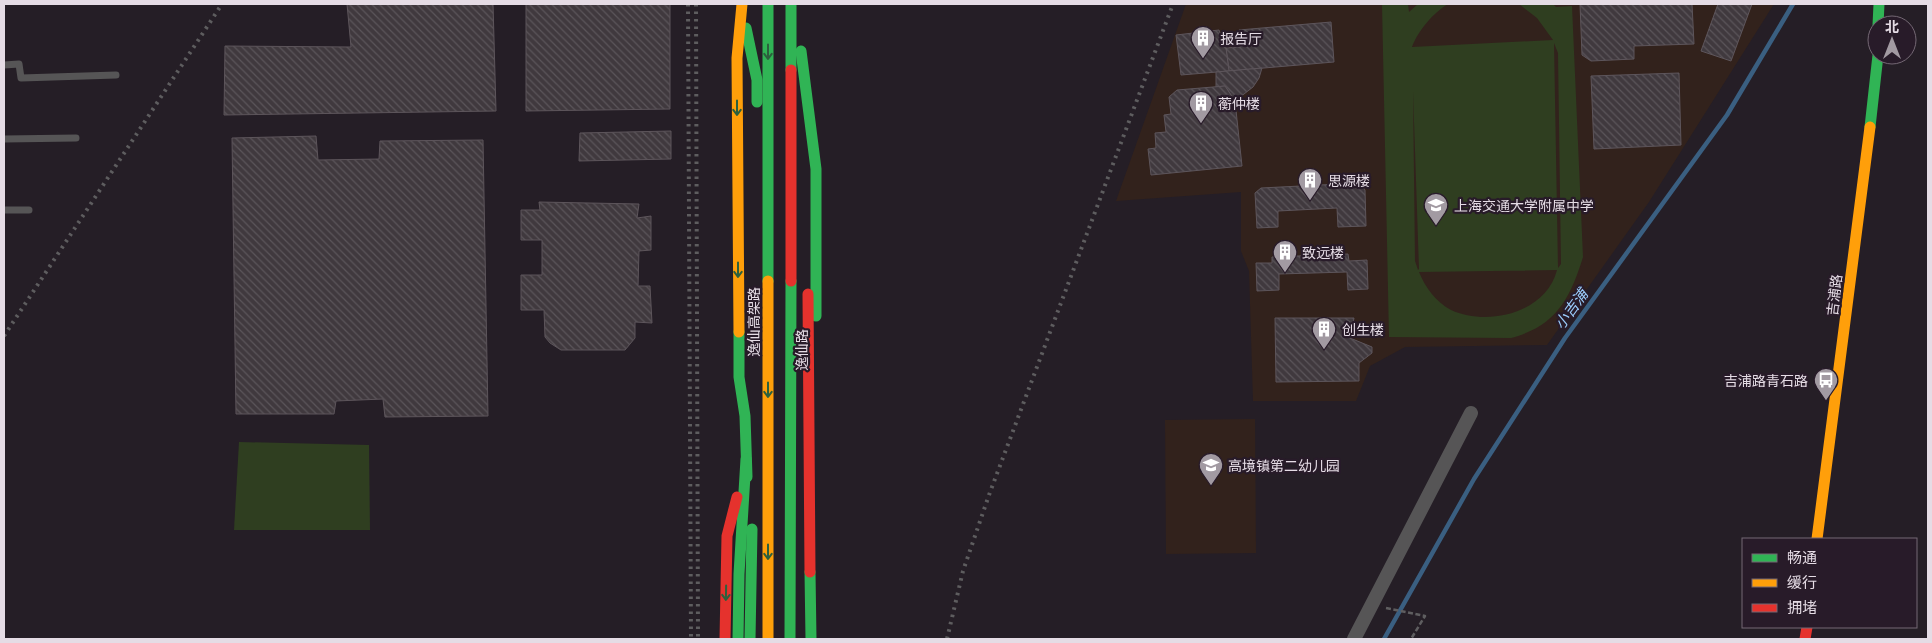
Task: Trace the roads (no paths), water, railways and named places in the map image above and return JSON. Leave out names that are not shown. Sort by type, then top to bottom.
[{"type":"main road","name":"逸仙高架路","points":[[768,4],[768,639]]},
{"type":"main road","points":[[791,4],[791,639]]},
{"type":"main road","name":"逸仙路","points":[[791,639],[791,160],[800,61],[801,4]]},
{"type":"main road","points":[[742,5],[757,80],[762,352],[757,370]]},
{"type":"main road","points":[[742,5],[737,58],[739,377],[745,416],[746,459],[753,536],[750,639]]},
{"type":"main road","points":[[800,61],[807,189],[811,639]]},
{"type":"main road","name":"逸仙路","points":[[800,61],[816,169],[819,639]]},
{"type":"main road","name":"吉浦路","points":[[1818,538],[1878,65]]},
{"type":"main road","points":[[745,416],[752,389]]},
{"type":"main road","points":[[738,639],[739,574],[746,459]]},
{"type":"main road","points":[[725,639],[727,536],[746,459]]},
{"type":"street","points":[[1354,639],[1471,413]]},
{"type":"lane","points":[[4,65],[19,64],[21,78],[116,76]]},
{"type":"lane","points":[[4,139],[76,138]]},
{"type":"lane","points":[[4,210],[29,210]]},
{"type":"waterway","name":"小吉浦","points":[[1384,639],[1474,479],[1565,338],[1727,115],[1793,4]]},
{"type":"railway","points":[[4,336],[222,4]]},
{"type":"railway","points":[[688,4],[691,639]]},
{"type":"railway","points":[[696,4],[698,639]]},
{"type":"railway","points":[[947,639],[963,571],[989,495],[1173,4]]},
{"type":"place","name":"报告厅","points":[[1203,59]]},
{"type":"place","name":"蘅仲楼","points":[[1201,124]]},
{"type":"place","name":"思源楼","points":[[1310,201]]},
{"type":"place","name":"上海交通大学附属中学","points":[[1436,226]]},
{"type":"place","name":"致远楼","points":[[1285,273]]},
{"type":"place","name":"创生楼","points":[[1324,350]]},
{"type":"place","name":"吉浦路青石路","points":[[1826,401]]},
{"type":"place","name":"高境镇第二幼儿园","points":[[1211,486]]}]
